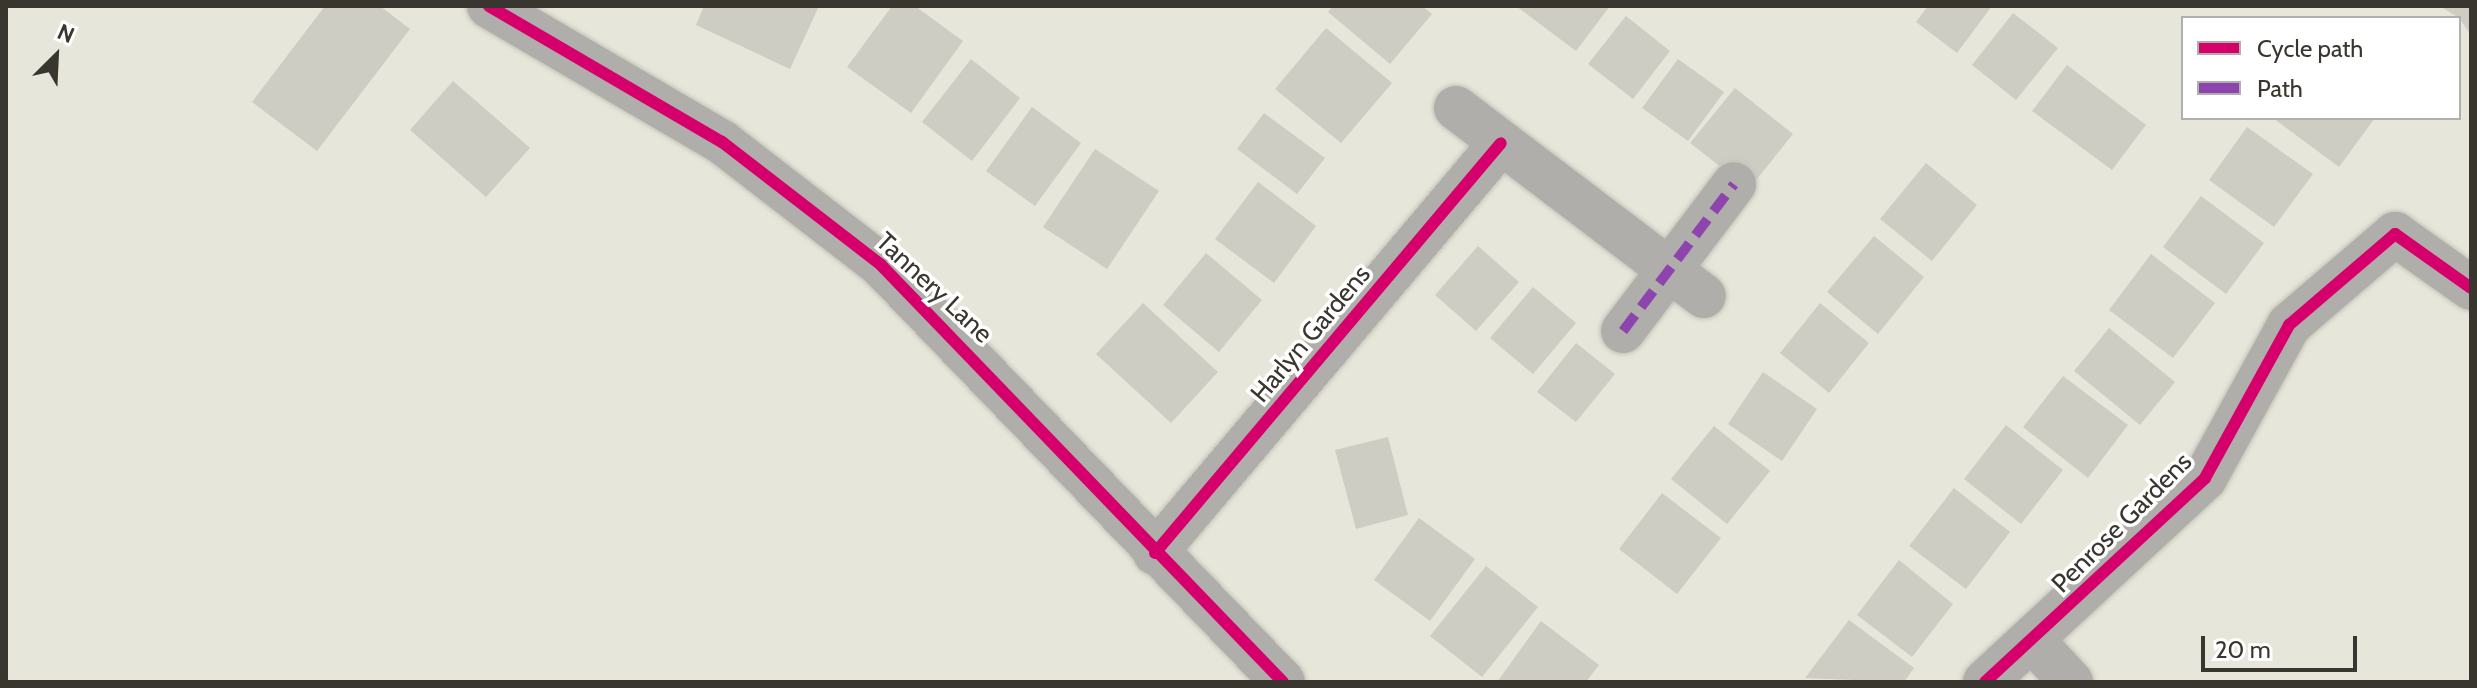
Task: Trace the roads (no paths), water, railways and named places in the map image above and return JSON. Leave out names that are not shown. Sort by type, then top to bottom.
[{"type":"street","name":"Tannery Lane","points":[[489,6],[722,142],[805,202],[986,367],[1155,553],[1283,682]]},
{"type":"street","points":[[1456,108],[1704,296]]},
{"type":"street","name":"Harlyn Gardens","points":[[1155,553],[1501,143]]},
{"type":"street","points":[[1623,331],[1734,184]]},
{"type":"street","name":"Penrose Gardens","points":[[1985,682],[2033,641],[2205,478],[2289,325],[2395,234],[2471,288]]},
{"type":"street","points":[[2033,641],[2071,682]]}]
